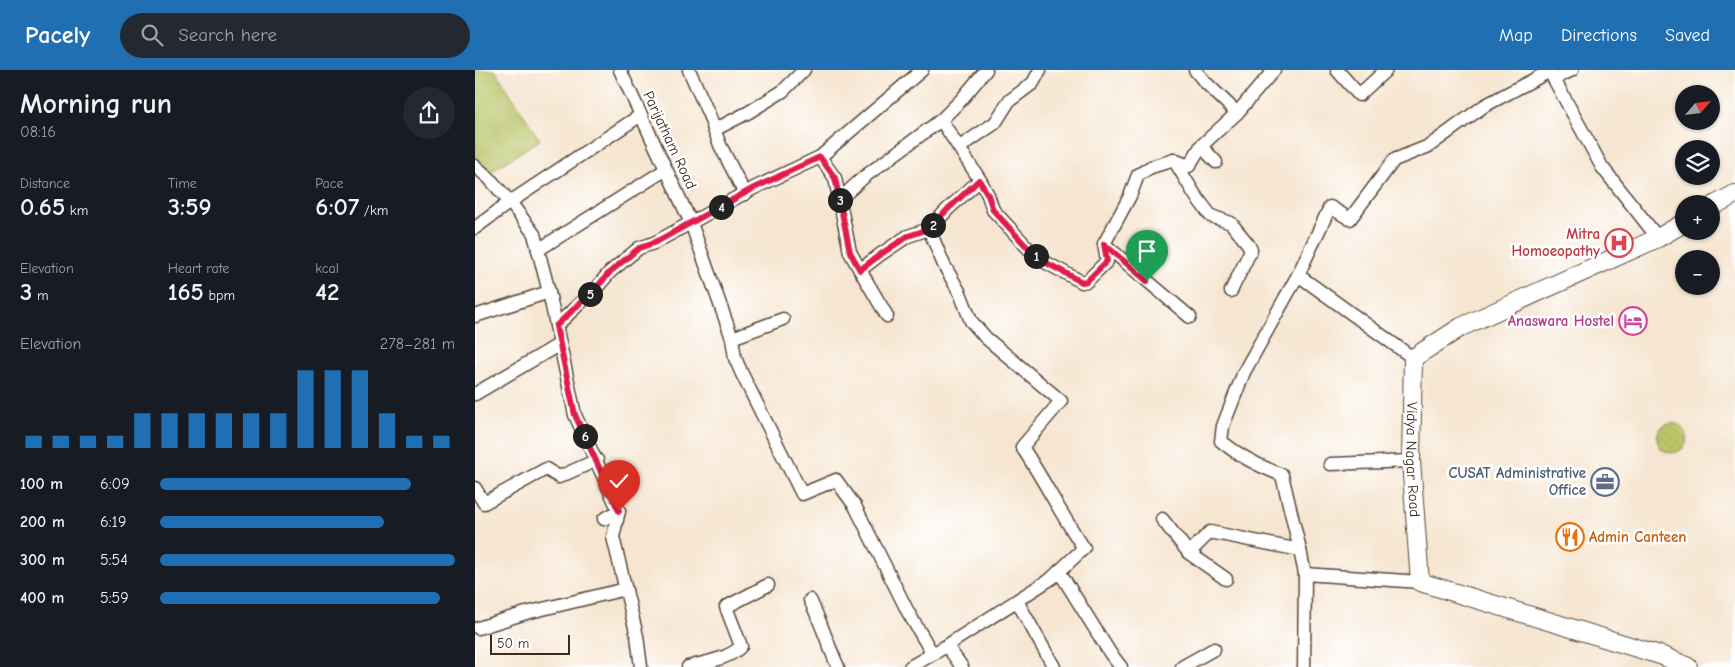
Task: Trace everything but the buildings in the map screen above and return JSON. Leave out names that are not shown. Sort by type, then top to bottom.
[{"type":"main road","points":[[1720,202],[1735,194]]},
{"type":"main road","points":[[1413,358],[1461,327],[1658,238],[1675,228]]},
{"type":"main road","name":"Vidya Nagar Road","points":[[1413,358],[1411,461],[1419,582]]},
{"type":"main road","points":[[1419,582],[1677,665]]},
{"type":"street","name":"Parijatham Road","points":[[620,70],[691,223],[731,338],[735,358],[803,494],[837,480],[855,506],[908,612],[932,653]]},
{"type":"street","points":[[689,70],[720,145],[745,194]]},
{"type":"street","points":[[714,130],[749,112],[783,91],[804,70]]},
{"type":"street","points":[[556,326],[610,272],[639,248],[654,243],[784,173],[820,157],[922,70]]},
{"type":"street","points":[[840,199],[864,177],[941,120],[961,100],[985,70]]},
{"type":"street","points":[[960,147],[995,122],[1009,101],[1033,83],[1040,70]]},
{"type":"street","points":[[1195,70],[1237,113]]},
{"type":"street","points":[[941,120],[960,147],[988,195],[993,210],[1041,260],[1082,282],[1087,281],[1107,261],[1104,244],[1131,196],[1139,175],[1151,168],[1173,160],[1189,166],[1201,146],[1237,113],[1274,70]]},
{"type":"street","points":[[1337,70],[1359,95],[1386,70]]},
{"type":"street","points":[[1305,667],[1305,574],[1282,475],[1264,468],[1221,441],[1223,426],[1244,372],[1298,274],[1330,207],[1350,218],[1394,160],[1429,146],[1484,106],[1551,73],[1572,70]]},
{"type":"street","points":[[1551,73],[1602,167],[1658,238]]},
{"type":"street","points":[[475,228],[510,202],[641,115]]},
{"type":"street","points":[[1201,146],[1216,162]]},
{"type":"street","points":[[820,157],[835,178],[850,252],[887,316]]},
{"type":"street","points":[[1173,160],[1211,216],[1231,224],[1251,250],[1231,291]]},
{"type":"street","points":[[475,166],[489,178],[510,202],[533,234],[549,292],[575,415],[619,511],[613,538],[637,636],[641,667]]},
{"type":"street","points":[[538,250],[665,170]]},
{"type":"street","points":[[860,270],[908,236],[929,229],[979,180]]},
{"type":"street","points":[[910,667],[947,646],[1052,578],[1084,548],[1065,520],[1022,447],[1061,401],[986,338],[971,321],[960,293],[944,265],[929,229]]},
{"type":"street","points":[[1104,244],[1190,317]]},
{"type":"street","points":[[1298,274],[1413,358]]},
{"type":"street","points":[[597,287],[603,299]]},
{"type":"street","points":[[475,316],[549,292]]},
{"type":"street","points":[[731,338],[783,319]]},
{"type":"street","points":[[475,394],[560,344]]},
{"type":"street","points":[[475,488],[484,503],[546,469],[559,477],[597,460]]},
{"type":"street","points":[[1331,464],[1411,461]]},
{"type":"street","points":[[603,519],[619,511]]},
{"type":"street","points":[[1162,519],[1189,552],[1226,579]]},
{"type":"street","points":[[1189,552],[1210,532],[1300,550]]},
{"type":"street","points":[[1059,571],[1105,645],[1121,667]]},
{"type":"street","points":[[1305,574],[1419,582]]},
{"type":"street","points":[[688,667],[739,650],[741,646],[726,607],[768,585]]},
{"type":"street","points":[[478,628],[526,613],[626,589]]},
{"type":"street","points":[[810,600],[823,625],[838,667]]},
{"type":"street","points":[[1017,601],[1054,667]]},
{"type":"street","points":[[947,646],[962,667]]},
{"type":"street","points":[[1183,667],[1214,649]]},
{"type":"green space","points":[[475,70],[495,70],[540,140],[491,171],[475,157]]},
{"type":"green space","points":[[1672,423],[1683,427],[1687,438],[1683,449],[1672,453],[1661,449],[1657,438],[1661,427]]},
{"type":"place","name":"Mitra Homoeopathy","points":[[1619,243]]},
{"type":"place","name":"Anaswara Hostel","points":[[1633,321]]},
{"type":"place","name":"CUSAT Administrative Office","points":[[1605,482]]},
{"type":"place","name":"Admin Canteen","points":[[1570,537]]},
{"type":"route","points":[[619,511],[575,415],[556,326],[610,272],[639,248],[676,232],[754,188],[820,157],[835,178],[850,252],[860,270],[908,236],[929,229],[979,180],[988,195],[993,210],[1041,260],[1082,282],[1087,281],[1107,261],[1104,244],[1147,281]]}]
